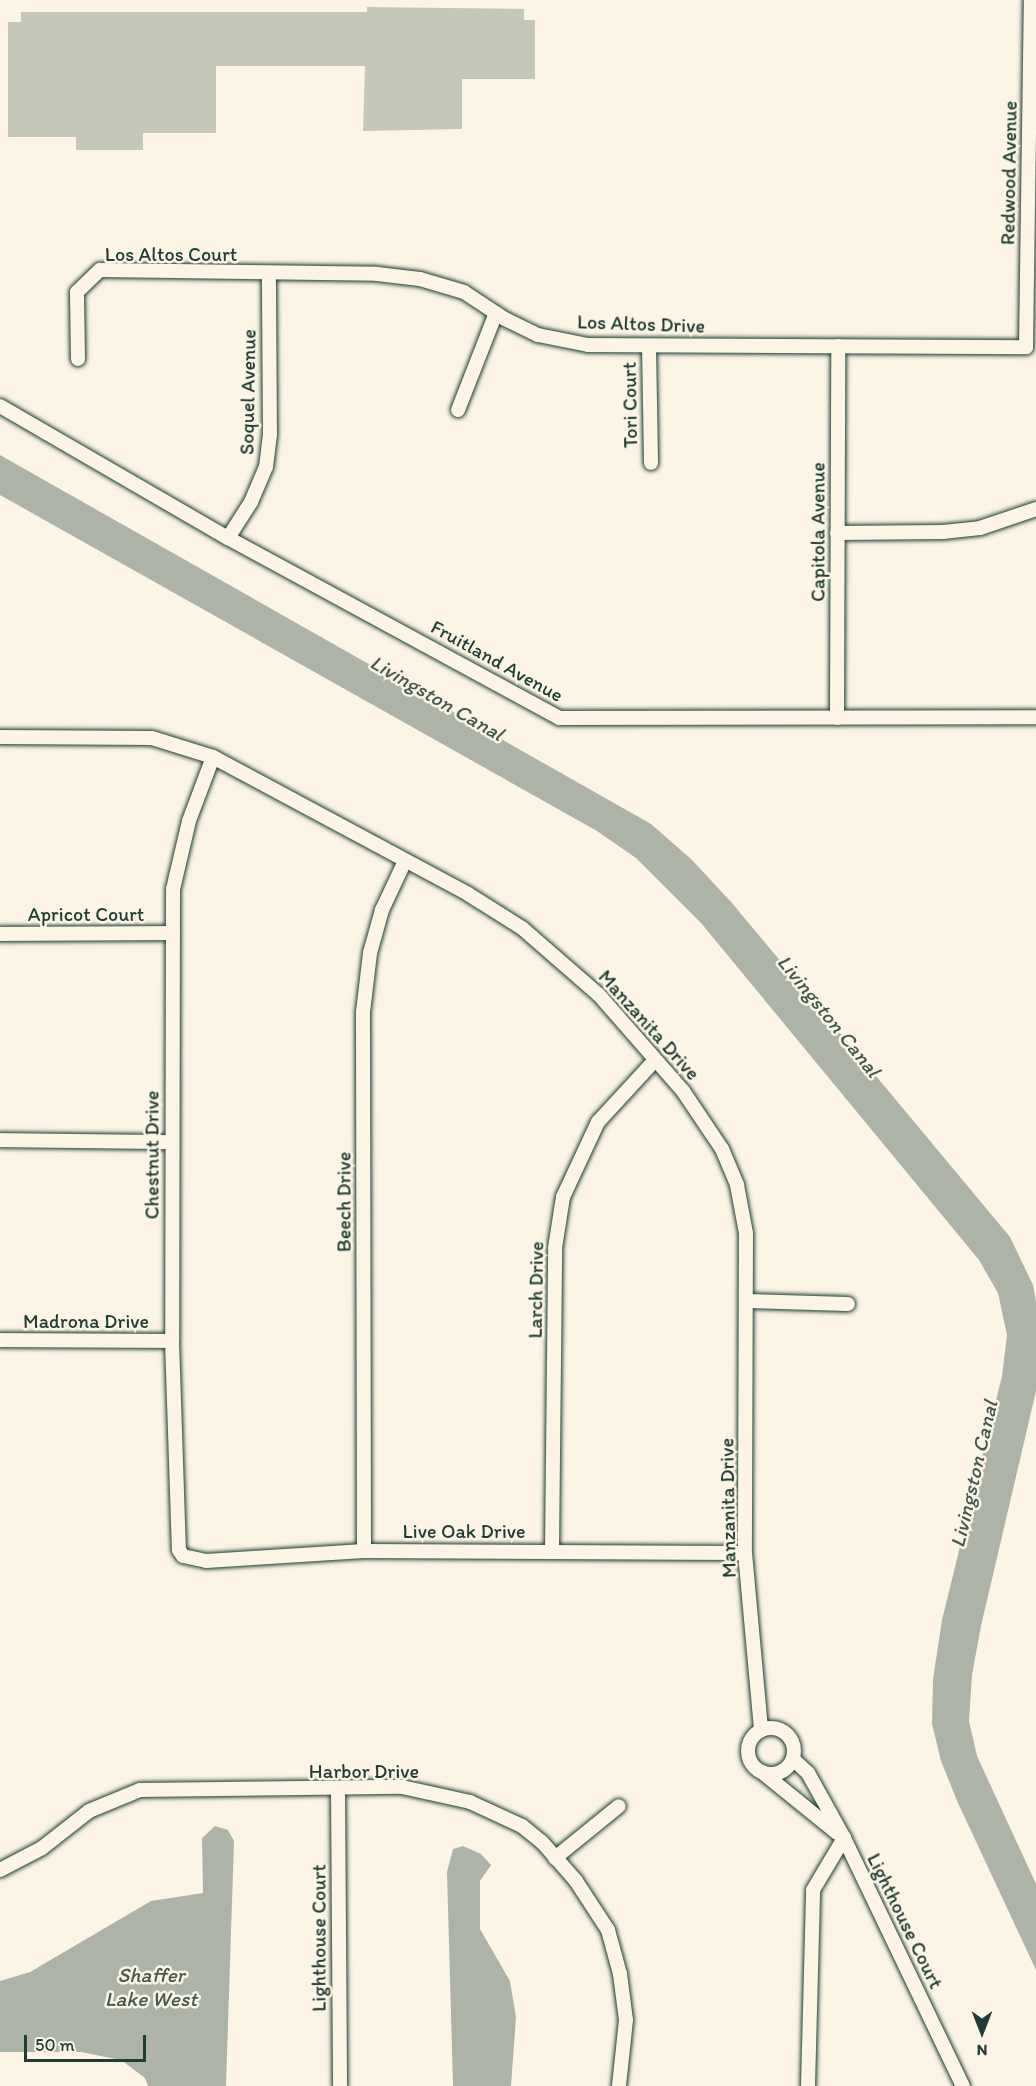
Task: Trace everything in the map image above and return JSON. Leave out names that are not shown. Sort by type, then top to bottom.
[{"type":"street","name":"Redwood Avenue","points":[[1026,347],[1031,0]]},
{"type":"street","name":"Los Altos Court","points":[[78,359],[77,292],[100,270],[269,274]]},
{"type":"street","name":"Los Altos Drive","points":[[269,274],[377,274],[420,279],[464,292],[496,313],[538,335],[588,345],[1026,347]]},
{"type":"street","name":"Soquel Avenue","points":[[228,538],[251,502],[266,466],[270,434],[269,274]]},
{"type":"street","points":[[458,410],[496,313]]},
{"type":"street","name":"Tori Court","points":[[649,346],[651,462]]},
{"type":"street","name":"Capitola Avenue","points":[[837,718],[838,346]]},
{"type":"street","name":"Fruitland Avenue","points":[[0,406],[228,538],[559,718],[1036,717]]},
{"type":"street","points":[[837,533],[952,531],[980,528],[1036,509]]},
{"type":"street","name":"Manzanita Drive","points":[[0,737],[152,738],[213,757],[405,861],[513,923],[574,970],[622,1020],[708,1125],[737,1185],[746,1233],[745,1552],[761,1730]]},
{"type":"street","name":"Chestnut Drive","points":[[183,1556],[177,1544],[172,1341],[173,889],[179,855],[213,757]]},
{"type":"street","name":"Beech Drive","points":[[364,1551],[363,1012],[370,953],[382,910],[405,861]]},
{"type":"street","name":"Apricot Court","points":[[0,934],[172,933]]},
{"type":"street","name":"Larch Drive","points":[[552,1551],[555,1248],[561,1206],[573,1171],[598,1122],[654,1061]]},
{"type":"street","points":[[0,1140],[171,1142]]},
{"type":"street","points":[[747,1301],[848,1304]]},
{"type":"street","name":"Madrona Drive","points":[[0,1340],[172,1341]]},
{"type":"street","name":"Live Oak Drive","points":[[183,1556],[206,1561],[364,1551],[745,1552]]},
{"type":"street","points":[[774,1728],[786,1732],[793,1743],[794,1760],[777,1773],[762,1772],[751,1762],[748,1748],[761,1730],[774,1728]]},
{"type":"street","name":"Lighthouse Court","points":[[794,1760],[808,1773],[844,1838],[963,2086]]},
{"type":"street","name":"Lighthouse Court","points":[[762,1772],[844,1838]]},
{"type":"street","name":"Harbor Drive","points":[[0,1870],[42,1848],[89,1811],[140,1790],[413,1788],[470,1802],[522,1826],[555,1858],[608,1930],[620,1974],[626,2020],[619,2086]]},
{"type":"street","name":"Lighthouse Court","points":[[338,1790],[340,2086]]},
{"type":"street","points":[[555,1858],[619,1806]]},
{"type":"street","name":"Lighthouse Court","points":[[808,2086],[813,1890],[844,1838]]},
{"type":"water","points":[[0,455],[651,824],[692,860],[732,903],[1010,1237],[1033,1285],[1036,1302],[1036,1391],[981,1626],[972,1675],[969,1721],[977,1756],[1036,1884],[1036,1970],[958,1803],[941,1761],[932,1724],[933,1679],[942,1620],[1002,1376],[1007,1335],[998,1293],[979,1260],[701,923],[636,858],[597,831],[0,495]]},
{"type":"water","name":"Shaffer Lake West","points":[[215,1826],[228,1830],[234,1841],[226,2086],[148,2086],[145,2078],[121,2060],[81,2052],[0,2052],[0,1981],[30,1972],[151,1901],[203,1893],[202,1838]]},
{"type":"water","points":[[463,1846],[481,1854],[491,1865],[480,1881],[480,1929],[510,1981],[516,2017],[511,2086],[453,2086],[447,1872],[453,1849]]},
{"type":"building","points":[[367,7],[524,9],[524,20],[535,20],[535,79],[462,79],[462,129],[363,131],[365,66],[216,66],[216,133],[143,133],[143,150],[76,150],[76,137],[8,137],[8,22],[21,22],[21,12],[367,12]]},
{"type":"water label","name":"Livingston Canal","points":[[437,698]]},
{"type":"water label","name":"Livingston Canal","points":[[829,1016]]},
{"type":"water label","name":"Livingston Canal","points":[[974,1474]]}]
